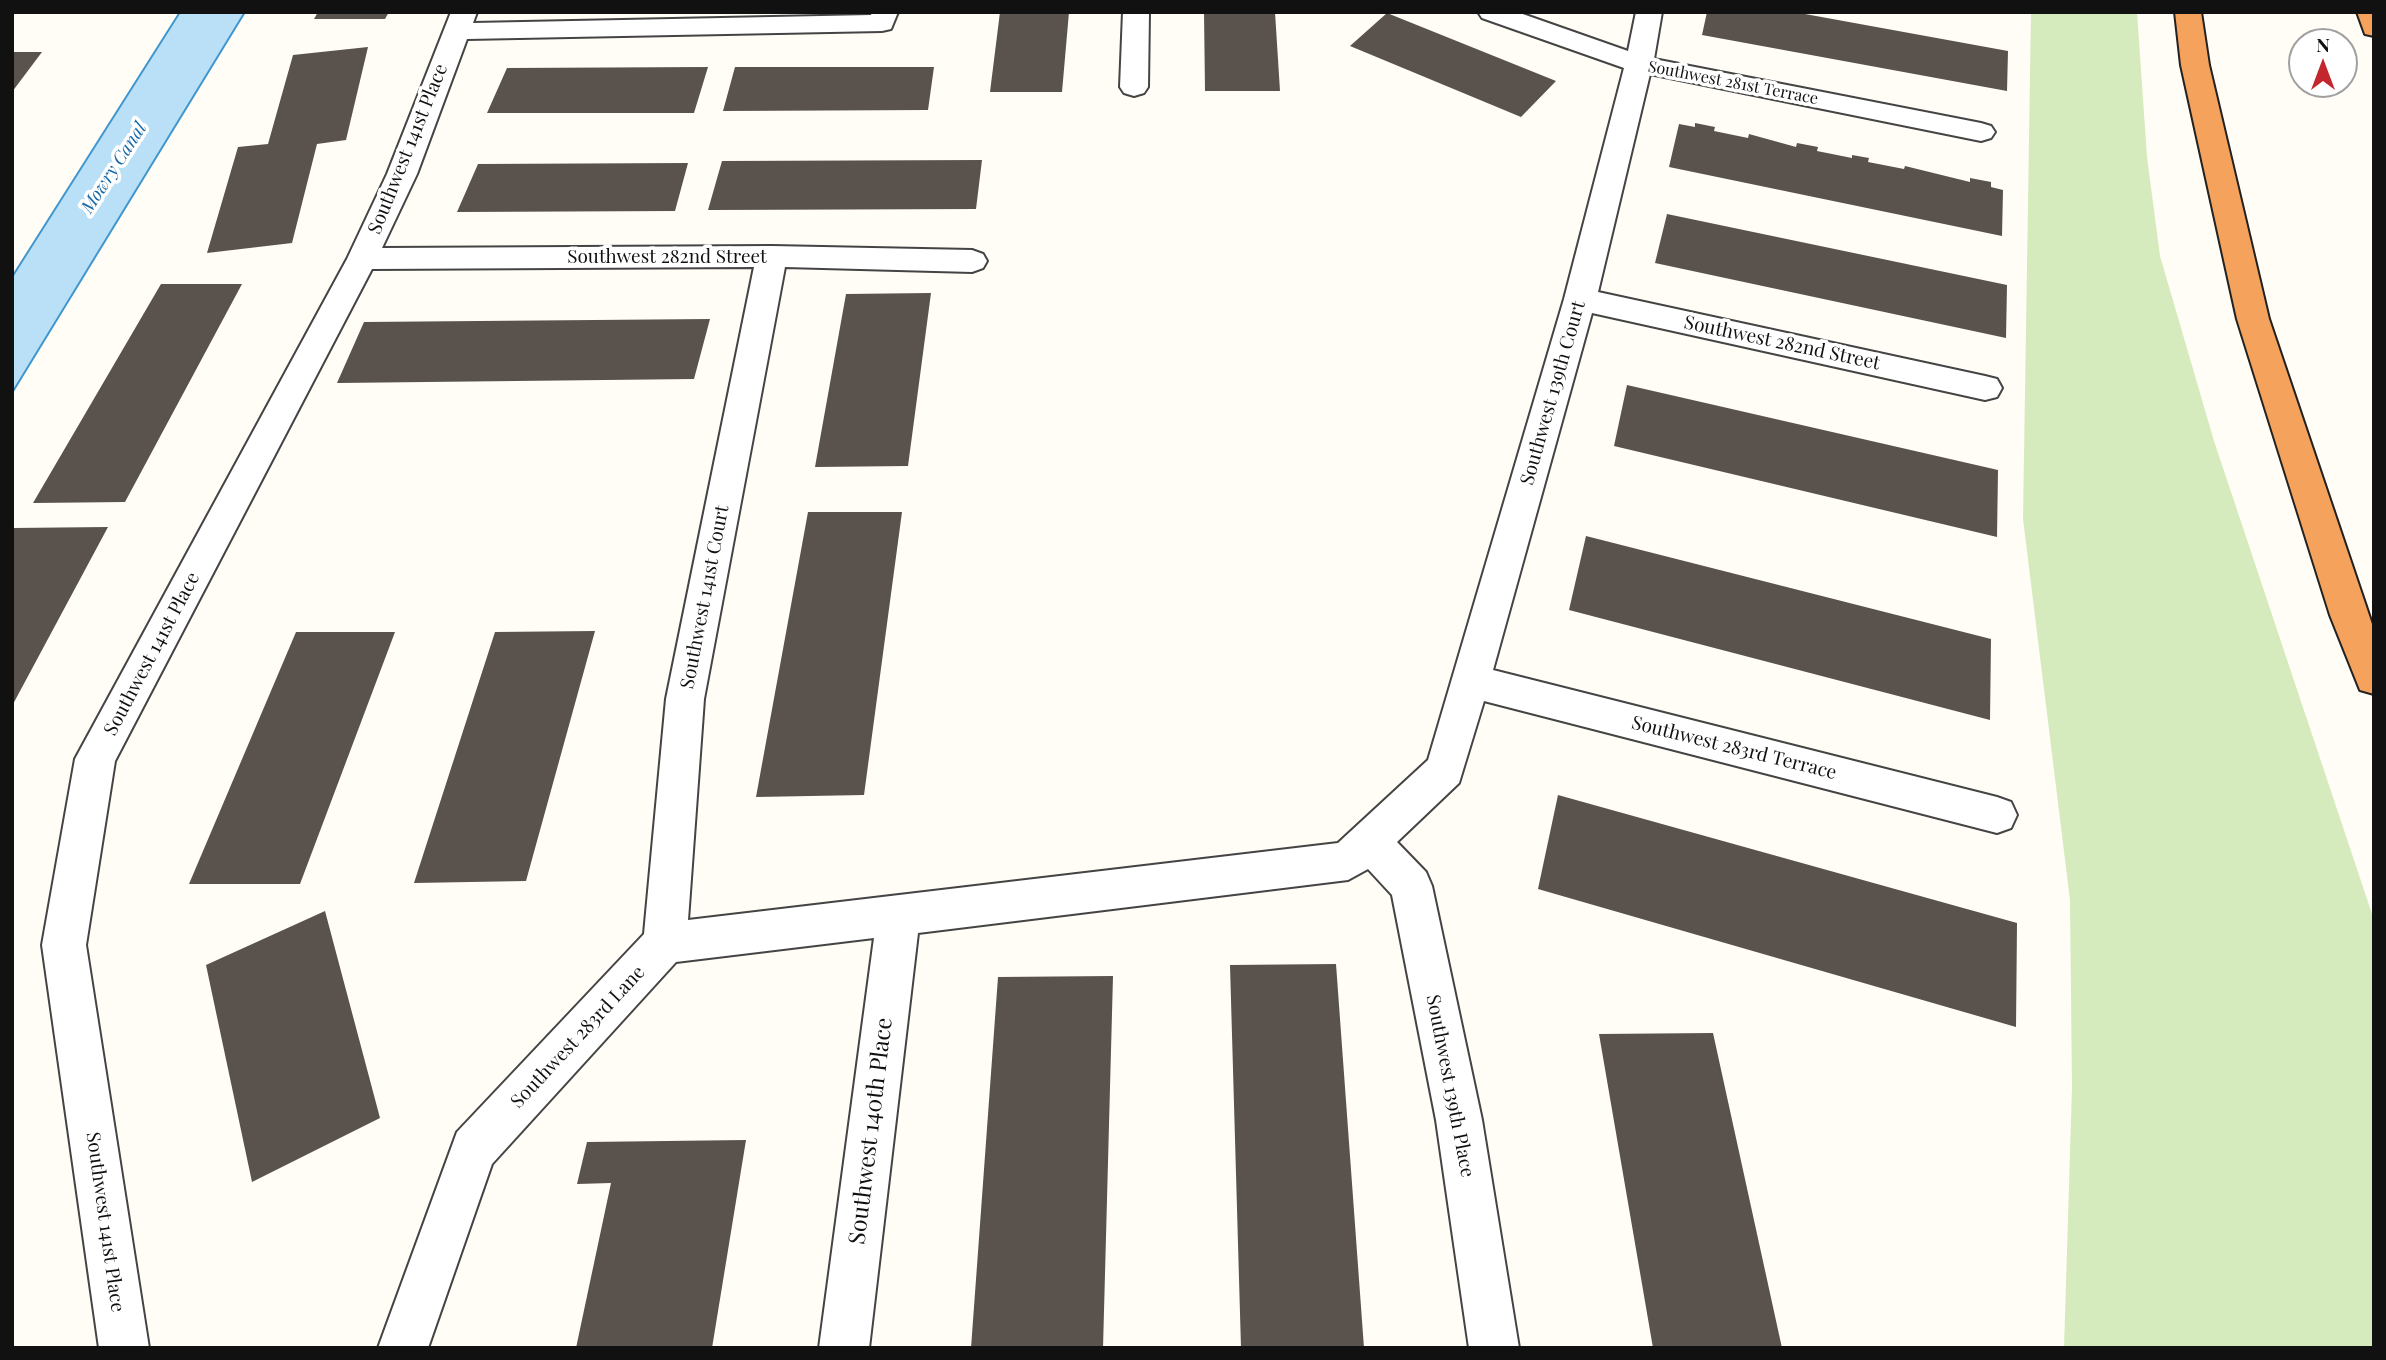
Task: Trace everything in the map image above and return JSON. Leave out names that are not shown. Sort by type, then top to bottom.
[{"type":"highway","points":[[2188,12],[2194,65],[2252,319],[2349,615],[2374,678]]},
{"type":"highway","points":[[2370,12],[2374,28]]},
{"type":"street","points":[[1134,87],[1136,12]]},
{"type":"street","name":"Southwest 281st Terrace","points":[[1491,12],[1639,64],[1981,132]]},
{"type":"street","name":"Southwest 139th Court","points":[[1369,841],[1446,770],[1580,299],[1639,64],[1649,12]]},
{"type":"street","points":[[459,22],[884,18]]},
{"type":"street","name":"Southwest 141st Place","points":[[124,1348],[64,945],[96,759],[362,259],[402,174],[459,22]]},
{"type":"street","name":"Southwest 282nd Street","points":[[362,259],[772,256],[971,261]]},
{"type":"street","name":"Southwest 141st Court","points":[[665,943],[685,699],[772,256]]},
{"type":"street","name":"Southwest 282nd Street","points":[[1580,299],[1985,388]]},
{"type":"street","name":"Southwest 283rd Terrace","points":[[1470,681],[1997,815]]},
{"type":"street","points":[[665,943],[1348,861],[1369,841]]},
{"type":"street","name":"Southwest 139th Place","points":[[1369,841],[1411,886],[1459,1120],[1494,1348]]},
{"type":"street","name":"Southwest 140th Place","points":[[844,1348],[899,915]]},
{"type":"street","name":"Southwest 283rd Lane","points":[[403,1348],[474,1149],[665,943]]},
{"type":"green space","points":[[2031,12],[2137,12],[2147,157],[2160,256],[2214,441],[2374,920],[2374,1348],[2064,1348],[2072,1088],[2070,900],[2023,519]]},
{"type":"water","name":"Mowry Canal","points":[[180,12],[245,12],[12,393],[12,277]]},
{"type":"building","points":[[318,12],[389,12],[385,19],[314,19]]},
{"type":"building","points":[[1000,12],[1069,12],[1062,92],[990,92]]},
{"type":"building","points":[[1204,12],[1275,12],[1280,91],[1205,91]]},
{"type":"building","points":[[1707,12],[1794,12],[2008,51],[2007,91],[1702,35]]},
{"type":"building","points":[[1387,13],[1556,81],[1521,117],[1350,46]]},
{"type":"building","points":[[368,47],[346,140],[317,144],[292,243],[207,253],[238,147],[268,144],[293,55]]},
{"type":"building","points":[[12,52],[42,52],[12,92]]},
{"type":"building","points":[[708,67],[694,113],[487,113],[507,68]]},
{"type":"building","points":[[735,67],[934,67],[928,110],[723,111]]},
{"type":"building","points":[[1695,123],[1715,127],[1714,131],[1748,138],[1749,134],[1796,147],[1797,143],[1818,147],[1817,151],[1852,158],[1852,155],[1869,158],[1868,162],[1904,169],[1905,166],[1970,182],[1970,178],[1991,182],[1991,187],[2003,190],[2002,236],[1669,167],[1679,124],[1695,127]]},
{"type":"building","points":[[982,160],[976,209],[708,210],[722,161]]},
{"type":"building","points":[[688,163],[675,211],[457,212],[478,164]]},
{"type":"building","points":[[1667,214],[2007,285],[2006,338],[1655,263]]},
{"type":"building","points":[[161,284],[242,284],[125,502],[33,503]]},
{"type":"building","points":[[931,293],[908,466],[815,467],[846,294]]},
{"type":"building","points":[[710,319],[694,379],[337,383],[364,322]]},
{"type":"building","points":[[1627,385],[1998,470],[1997,537],[1614,446]]},
{"type":"building","points":[[808,512],[902,512],[864,795],[756,797]]},
{"type":"building","points":[[108,527],[12,706],[12,528]]},
{"type":"building","points":[[1586,536],[1991,639],[1990,720],[1569,610]]},
{"type":"building","points":[[595,631],[526,881],[414,883],[495,632]]},
{"type":"building","points":[[296,632],[395,632],[300,884],[189,884]]},
{"type":"building","points":[[1558,795],[2017,923],[2016,1027],[1538,889]]},
{"type":"building","points":[[325,911],[380,1118],[252,1182],[206,965]]},
{"type":"building","points":[[1336,964],[1364,1348],[1241,1348],[1230,965]]},
{"type":"building","points":[[1113,976],[1103,1348],[971,1348],[998,977]]},
{"type":"building","points":[[1713,1033],[1782,1348],[1653,1348],[1599,1034]]},
{"type":"building","points":[[746,1140],[712,1348],[576,1348],[611,1183],[577,1184],[587,1142]]}]
